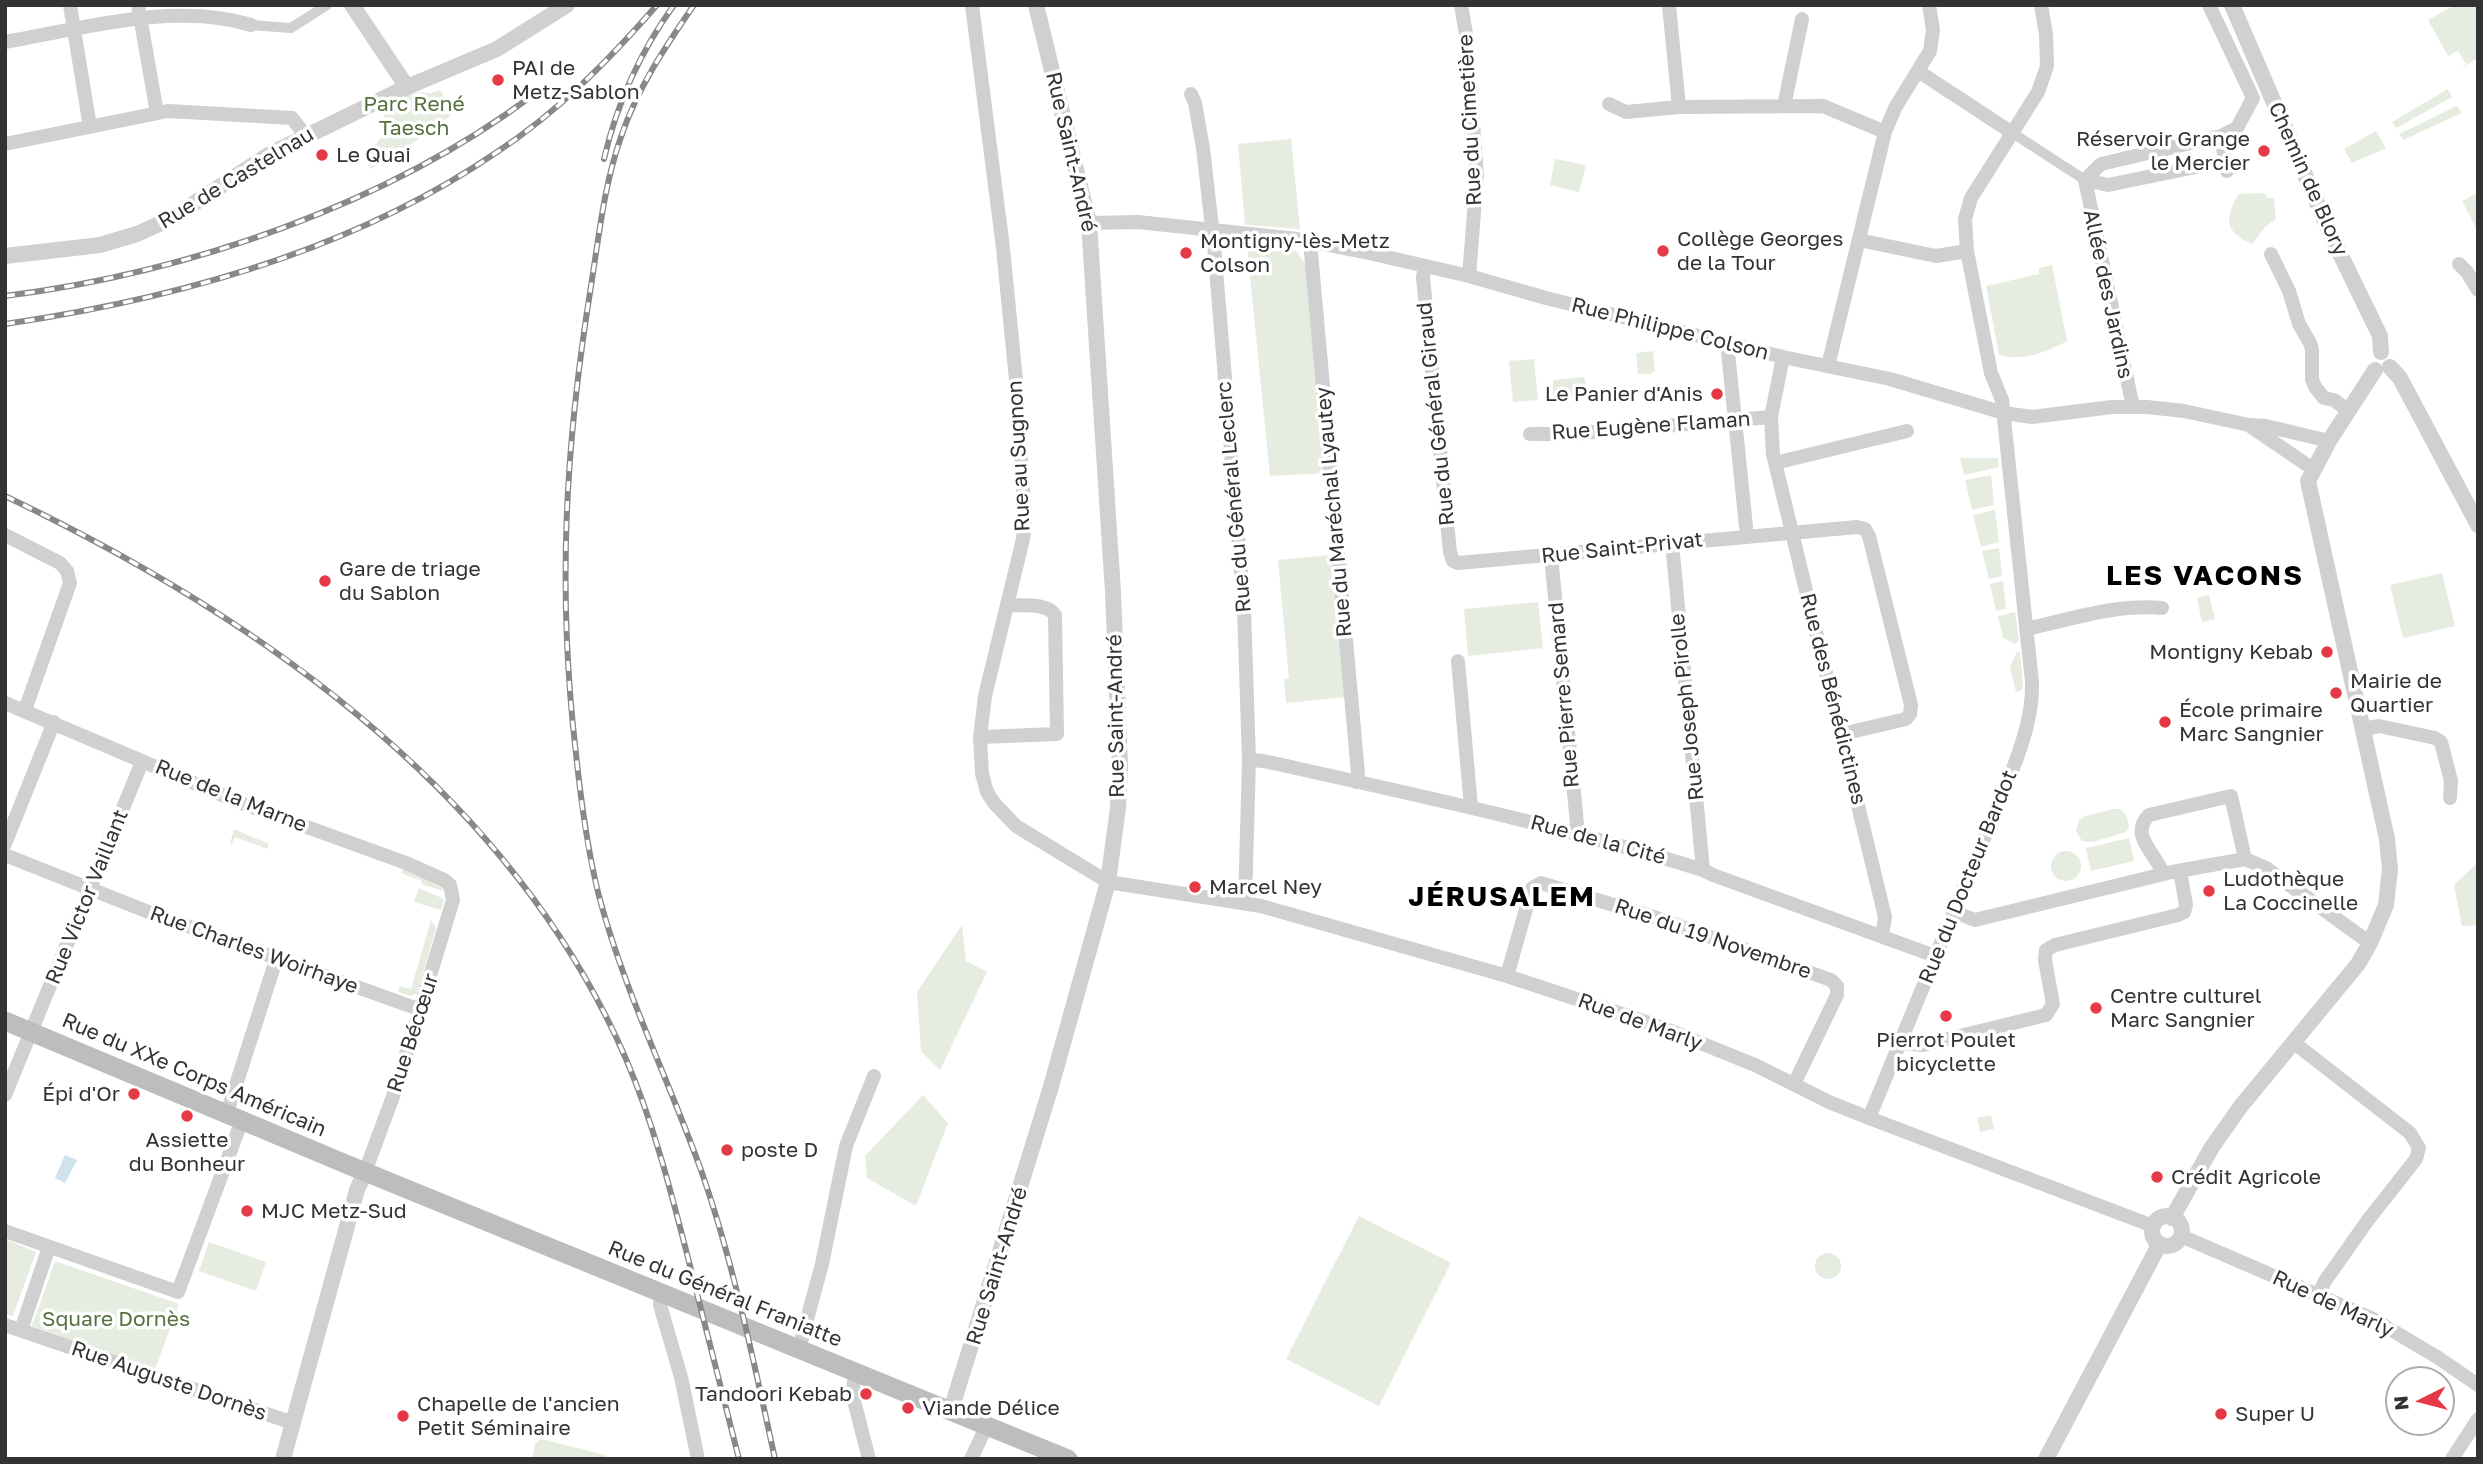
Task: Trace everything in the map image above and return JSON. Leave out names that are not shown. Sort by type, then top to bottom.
[{"type":"main road","name":"Rue du XXe Corps Américain","points":[[5,1021],[365,1171]]},
{"type":"main road","name":"Rue du Général Franiatte","points":[[365,1171],[1068,1459]]},
{"type":"street","points":[[70,5],[90,127]]},
{"type":"street","points":[[5,43],[75,30],[139,12],[236,20],[291,28],[327,5]]},
{"type":"street","points":[[352,5],[407,87]]},
{"type":"street","name":"Rue de Castelnau","points":[[5,256],[100,246],[137,234],[170,219],[270,154],[305,135],[407,87],[497,49],[567,5]]},
{"type":"street","name":"Rue au Sugnon","points":[[972,5],[1003,248],[1022,461],[1025,529],[985,696],[980,737],[982,774],[987,792],[1004,816],[1028,835],[1108,882]]},
{"type":"street","name":"Rue Saint-André","points":[[951,1410],[1050,1090],[1108,882],[1118,808],[1119,759],[1113,592],[1089,223],[1036,5]]},
{"type":"street","name":"Rue du Cimetière","points":[[1461,5],[1466,34],[1477,175],[1469,276]]},
{"type":"street","points":[[1669,5],[1679,107]]},
{"type":"street","points":[[1828,366],[1885,132],[1895,108],[1933,43],[1929,5]]},
{"type":"street","name":"Rue du Docteur Bardot","points":[[1869,1118],[2014,766],[2028,724],[2032,682],[2004,413],[2000,391],[1991,373],[1967,251],[1965,219],[1971,198],[2038,92],[2047,66],[2046,34],[2041,5]]},
{"type":"street","points":[[2209,5],[2253,98],[2236,128],[2221,136]]},
{"type":"street","name":"Chemin de Blory","points":[[2232,5],[2330,233],[2380,336],[2381,352],[2390,358],[2382,368]]},
{"type":"street","points":[[139,12],[157,113]]},
{"type":"street","points":[[1784,106],[1802,19]]},
{"type":"street","points":[[1918,71],[2085,180]]},
{"type":"street","name":"Rue du Général Leclerc","points":[[1191,94],[1203,148],[1212,230],[1244,608],[1249,760],[1245,903]]},
{"type":"street","points":[[1609,104],[1626,112],[1679,107],[1823,106],[1885,132]]},
{"type":"street","points":[[5,144],[168,111],[292,118],[305,135]]},
{"type":"street","name":"Allée des Jardins","points":[[2221,136],[2226,166],[2108,185],[2085,180],[2101,164],[2221,136]]},
{"type":"street","name":"Allée des Jardins","points":[[2085,180],[2133,407]]},
{"type":"street","name":"Rue Philippe Colson","points":[[1089,223],[1138,222],[1312,242],[1469,276],[1783,357],[1890,379],[2004,413],[2032,417],[2081,410],[2133,407],[2184,411],[2329,441]]},
{"type":"street","points":[[1859,240],[1936,256],[1967,251]]},
{"type":"street","name":"Rue du Maréchal Lyautey","points":[[1312,242],[1358,773],[1356,782]]},
{"type":"street","points":[[2271,254],[2289,291],[2295,317],[2310,343],[2315,387],[2324,398],[2334,400],[2349,411]]},
{"type":"street","points":[[2459,264],[2478,290]]},
{"type":"street","name":"Rue du Général Giraud","points":[[1425,267],[1424,288],[1453,561]]},
{"type":"street","points":[[1730,344],[1728,352],[1746,536]]},
{"type":"street","name":"Rue des Bénédictines","points":[[1783,357],[1771,417],[1775,463],[1885,917],[1882,936]]},
{"type":"street","points":[[2172,1218],[2212,1147],[2241,1106],[2358,964],[2386,905],[2390,869],[2387,839],[2308,481],[2329,441],[2382,368],[2399,378],[2478,525]]},
{"type":"street","name":"Rue Eugène Flaman","points":[[1530,434],[1570,434],[1771,417]]},
{"type":"street","name":"Rue Philippe Colson","points":[[2249,425],[2313,469]]},
{"type":"street","points":[[1775,463],[1907,431]]},
{"type":"street","name":"Rue Saint-Privat","points":[[1453,561],[1458,563],[1551,556],[1791,532],[1857,527],[1865,529],[1870,536],[1911,705],[1910,714],[1906,719],[1842,734]]},
{"type":"street","points":[[11,538],[60,563],[67,571],[69,583],[25,710]]},
{"type":"street","name":"Rue Joseph Pirolle","points":[[1672,543],[1703,870]]},
{"type":"street","name":"Rue Pierre Semard","points":[[1551,556],[1577,834]]},
{"type":"street","points":[[980,737],[1057,734],[1055,615],[1047,607],[1007,605]]},
{"type":"street","points":[[2026,629],[2112,609],[2144,606],[2162,608]]},
{"type":"street","points":[[1458,661],[1471,807]]},
{"type":"street","name":"Rue de la Marne","points":[[5,703],[278,817],[406,863],[444,880],[453,891]]},
{"type":"street","points":[[5,844],[54,722]]},
{"type":"street","points":[[2363,729],[2379,726],[2435,738],[2441,742],[2451,781],[2450,798]]},
{"type":"street","name":"Rue de la Cité","points":[[1249,760],[1264,761],[1471,807],[1625,845],[1703,870],[1935,956]]},
{"type":"street","name":"Rue Victor Vaillant","points":[[5,1095],[142,761]]},
{"type":"street","points":[[2163,874],[2160,865],[2147,851],[2141,832],[2143,821],[2149,815],[2231,796],[2245,859]]},
{"type":"street","name":"Rue Charles Woirhaye","points":[[5,855],[276,960],[421,1010]]},
{"type":"street","points":[[1954,912],[1975,920],[2163,874],[2245,859],[2266,868],[2370,943]]},
{"type":"street","points":[[1900,1043],[1923,1045],[2046,1015],[2053,1004],[2045,960],[2046,950],[2055,945],[2184,912],[2186,905],[2180,872]]},
{"type":"street","name":"Rue de Marly","points":[[1108,882],[1245,903],[1507,976],[1661,1027],[1755,1065],[1869,1118],[2153,1226]]},
{"type":"street","name":"Rue du 19 Novembre","points":[[1507,976],[1532,888],[1541,883],[1657,918],[1831,981],[1837,986],[1837,995],[1794,1084]]},
{"type":"street","name":"Rue Bécœur","points":[[365,1171],[421,1010],[452,908],[453,891]]},
{"type":"street","points":[[5,1231],[178,1292],[234,1116],[276,960]]},
{"type":"street","points":[[2293,1042],[2410,1133],[2419,1148],[2416,1159],[2368,1220],[2325,1281],[2319,1294]]},
{"type":"street","points":[[799,1349],[822,1264],[846,1146],[874,1076]]},
{"type":"street","points":[[283,1459],[356,1194],[365,1171]]},
{"type":"street","points":[[2161,1218],[2172,1218],[2180,1225],[2181,1237],[2172,1245],[2160,1245],[2153,1236],[2153,1226],[2161,1218]]},
{"type":"street","name":"Rue de Marly","points":[[2181,1237],[2319,1294],[2388,1327],[2478,1385]]},
{"type":"street","points":[[2046,1459],[2160,1245]]},
{"type":"street","points":[[21,1330],[49,1247]]},
{"type":"street","points":[[670,1296],[660,1305],[681,1377],[698,1459]]},
{"type":"street","name":"Rue Auguste Dornès","points":[[5,1325],[293,1423]]},
{"type":"street","points":[[856,1372],[851,1386],[852,1393],[869,1459]]},
{"type":"street","points":[[2452,1459],[2478,1419]]},
{"type":"street","points":[[971,1459],[987,1425]]},
{"type":"green space","points":[[2455,5],[2478,5],[2478,58],[2457,70],[2466,64],[2458,51],[2448,56],[2428,20]]},
{"type":"green space","points":[[2448,89],[2452,97],[2396,128],[2392,122]]},
{"type":"green space","name":"Parc René Taesch","points":[[440,90],[453,114],[371,169],[365,160],[389,126],[381,111],[410,92],[431,93]]},
{"type":"green space","points":[[2457,106],[2462,113],[2403,140],[2399,134]]},
{"type":"green space","points":[[2376,131],[2386,148],[2352,163],[2344,149]]},
{"type":"green space","points":[[1291,139],[1300,229],[1245,225],[1238,144]]},
{"type":"green space","points":[[1555,159],[1586,165],[1579,192],[1550,185]]},
{"type":"green space","points":[[2264,193],[2268,198],[2274,198],[2276,219],[2266,226],[2252,244],[2236,234],[2229,218],[2238,194]]},
{"type":"green space","points":[[2478,193],[2478,230],[2477,230],[2462,201]]},
{"type":"green space","points":[[1247,246],[1296,251],[1306,265],[1325,473],[1270,476]]},
{"type":"green space","points":[[2052,265],[2067,341],[2034,355],[1999,355],[1986,286],[2039,274],[2039,268]]},
{"type":"green space","points":[[1653,351],[1655,371],[1638,374],[1636,353]]},
{"type":"green space","points":[[1534,359],[1538,400],[1513,402],[1509,361]]},
{"type":"green space","points":[[1584,377],[1588,395],[1553,398],[1553,380]]},
{"type":"green space","points":[[1960,458],[1998,458],[1999,467],[1964,475]]},
{"type":"green space","points":[[1991,475],[1994,505],[1972,510],[1965,480]]},
{"type":"green space","points":[[1995,510],[1999,542],[1981,547],[1973,515]]},
{"type":"green space","points":[[1999,548],[2002,576],[1989,579],[1982,551]]},
{"type":"green space","points":[[1332,555],[1346,697],[1286,703],[1284,679],[1289,678],[1278,560]]},
{"type":"green space","points":[[2442,573],[2455,626],[2403,638],[2390,585]]},
{"type":"green space","points":[[2003,581],[2006,609],[1996,611],[1990,584]]},
{"type":"green space","points":[[2209,595],[2215,619],[2202,622],[2197,598]]},
{"type":"green space","points":[[1538,602],[1543,648],[1468,656],[1464,609]]},
{"type":"green space","points":[[2015,612],[2019,640],[2015,644],[2003,638],[1998,616]]},
{"type":"green space","points":[[2017,652],[2020,652],[2023,685],[2022,690],[2016,692],[2010,667]]},
{"type":"green space","points":[[2120,809],[2126,814],[2129,827],[2126,832],[2093,842],[2082,841],[2076,831],[2079,820]]},
{"type":"green space","points":[[234,829],[269,844],[267,849],[235,837],[231,845]]},
{"type":"green space","points":[[2129,838],[2134,861],[2091,871],[2086,848]]},
{"type":"green space","points":[[2066,851],[2077,855],[2081,866],[2077,877],[2066,881],[2055,877],[2051,866],[2055,855]]},
{"type":"green space","points":[[2478,862],[2478,925],[2462,926],[2454,885]]},
{"type":"green space","points":[[403,869],[440,885],[443,891],[421,884],[422,881],[401,873]]},
{"type":"green space","points":[[419,888],[444,899],[441,910],[414,902]]},
{"type":"green space","points":[[431,920],[436,928],[417,993],[411,996],[398,992],[400,986],[411,989]]},
{"type":"green space","points":[[962,925],[966,961],[987,972],[940,1070],[921,1051],[917,992]]},
{"type":"green space","points":[[923,1095],[948,1123],[916,1206],[867,1178],[865,1156]]},
{"type":"green space","points":[[1991,1115],[1994,1129],[1980,1132],[1977,1118]]},
{"type":"green space","points":[[1359,1216],[1451,1263],[1379,1406],[1286,1359]]},
{"type":"green space","name":"Square Dornès","points":[[5,1239],[36,1252],[13,1316],[5,1314]]},
{"type":"green space","points":[[209,1242],[266,1262],[256,1291],[199,1271]]},
{"type":"green space","points":[[1828,1253],[1837,1257],[1841,1266],[1837,1275],[1828,1279],[1819,1275],[1815,1266],[1819,1257]]},
{"type":"green space","name":"Square Dornès","points":[[55,1261],[179,1304],[155,1370],[32,1326]]},
{"type":"green space","points":[[541,1439],[605,1455],[608,1459],[532,1459],[535,1444]]},
{"type":"water","points":[[65,1155],[77,1160],[65,1183],[55,1178]]},
{"type":"railway","points":[[5,324],[134,300],[198,284],[324,243],[384,217],[442,187],[541,120],[601,65],[657,5]]},
{"type":"railway","points":[[604,159],[631,79],[674,5]]},
{"type":"railway","points":[[694,5],[643,85],[615,155],[606,192],[582,346],[570,462],[566,577],[570,694],[580,789],[599,896],[621,966],[689,1138],[724,1243],[743,1314],[775,1459]]},
{"type":"railway","points":[[5,296],[144,270],[282,228],[349,201],[414,170],[476,134],[533,95]]},
{"type":"railway","points":[[5,496],[100,544],[193,598],[283,657],[368,723],[446,796],[516,876],[577,963],[636,1083],[667,1180],[739,1459]]},
{"type":"place","name":"PAI de Metz-Sablon","points":[[498,80]]},
{"type":"place","name":"Réservoir Grange le Mercier","points":[[2264,151]]},
{"type":"place","name":"Le Quai","points":[[322,155]]},
{"type":"place","name":"Collège Georges de la Tour","points":[[1663,251]]},
{"type":"place","name":"Montigny-lès-Metz Colson","points":[[1186,253]]},
{"type":"place","name":"Le Panier d'Anis","points":[[1717,394]]},
{"type":"place","name":"Gare de triage du Sablon","points":[[325,581]]},
{"type":"place","name":"Montigny Kebab","points":[[2327,652]]},
{"type":"place","name":"Mairie de Quartier","points":[[2336,693]]},
{"type":"place","name":"École primaire Marc Sangnier","points":[[2165,722]]},
{"type":"place","name":"Marcel Ney","points":[[1195,887]]},
{"type":"place","name":"Ludothèque La Coccinelle","points":[[2209,891]]},
{"type":"place","name":"Centre culturel Marc Sangnier","points":[[2096,1008]]},
{"type":"place","name":"Pierrot Poulet bicyclette","points":[[1946,1016]]},
{"type":"place","name":"Épi d'Or","points":[[134,1094]]},
{"type":"place","name":"Assiette du Bonheur","points":[[187,1116]]},
{"type":"place","name":"poste D","points":[[727,1150]]},
{"type":"place","name":"Crédit Agricole","points":[[2157,1177]]},
{"type":"place","name":"MJC Metz-Sud","points":[[247,1211]]},
{"type":"place","name":"Tandoori Kebab","points":[[866,1394]]},
{"type":"place","name":"Viande Délice","points":[[908,1408]]},
{"type":"place","name":"Super U","points":[[2221,1414]]},
{"type":"place","name":"Chapelle de l'ancien Petit Séminaire","points":[[403,1416]]},
{"type":"district","name":"LES VACONS","points":[[2205,576]]},
{"type":"district","name":"JÉRUSALEM","points":[[1502,897]]}]
